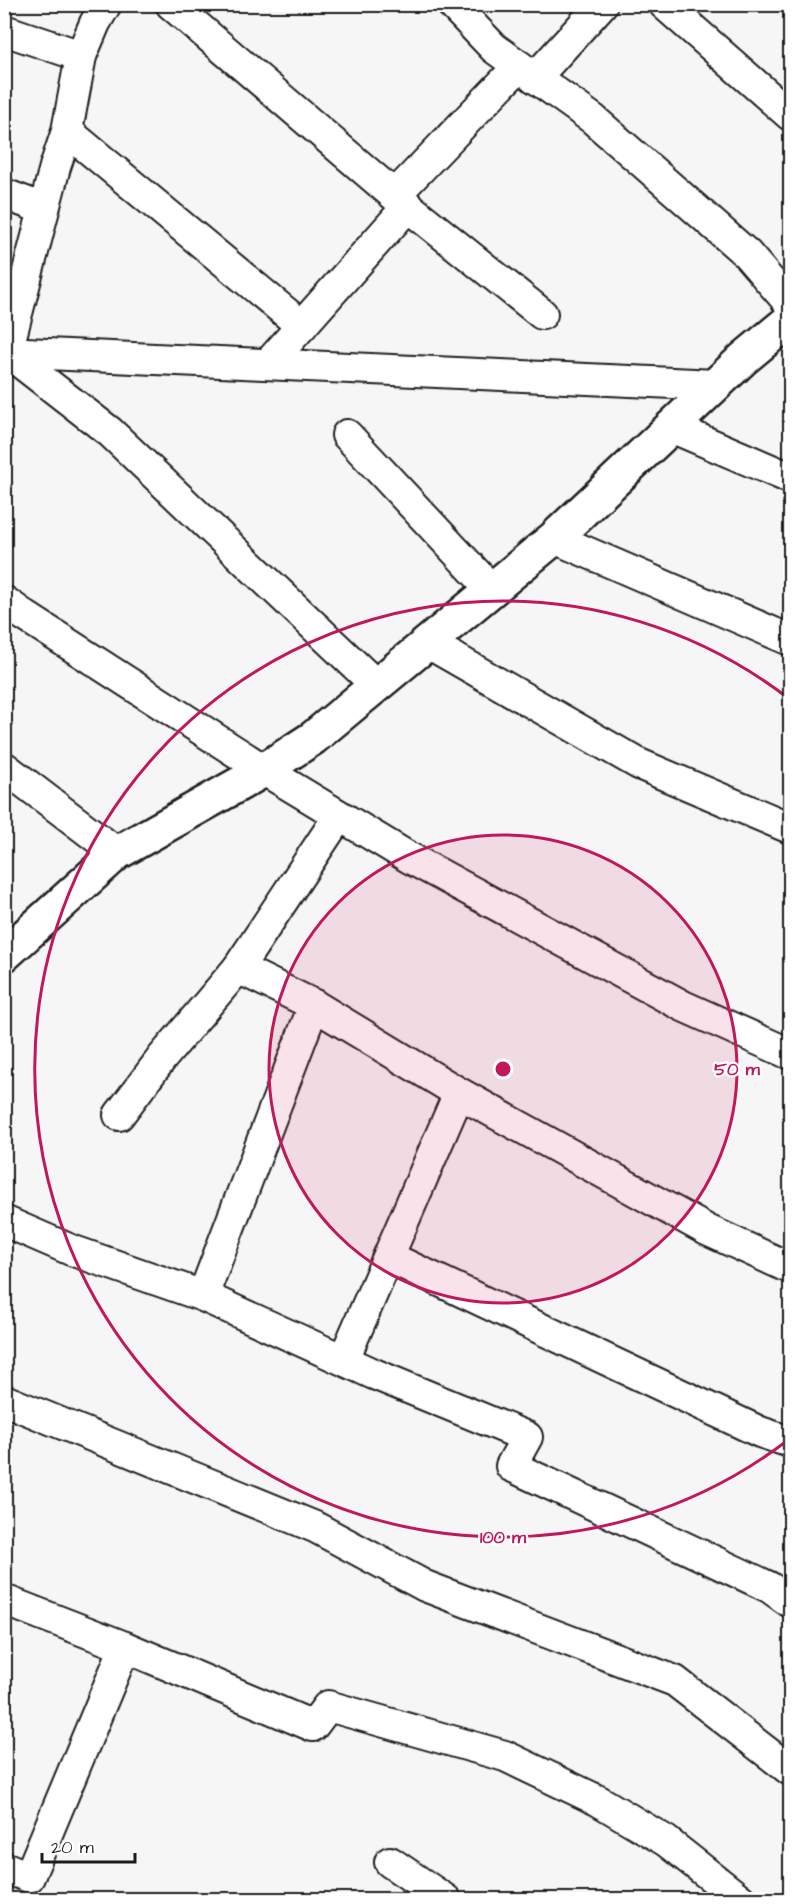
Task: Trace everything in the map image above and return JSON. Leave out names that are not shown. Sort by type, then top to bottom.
[{"type":"street","points":[[6,352],[55,167],[67,131],[81,56],[106,4]]},
{"type":"street","points":[[171,4],[401,200],[542,314]]},
{"type":"street","points":[[452,4],[494,48],[593,118],[738,246],[790,304]]},
{"type":"street","points":[[268,364],[302,326],[401,200],[527,72],[602,4]]},
{"type":"street","points":[[664,4],[790,115]]},
{"type":"street","points":[[4,30],[81,56]]},
{"type":"street","points":[[67,131],[302,326]]},
{"type":"street","points":[[4,194],[44,209]]},
{"type":"street","points":[[4,955],[117,853],[264,770],[313,738],[554,538],[743,359],[790,320]]},
{"type":"street","points":[[6,352],[716,385]]},
{"type":"street","points":[[6,352],[110,432],[376,685]]},
{"type":"street","points":[[671,427],[790,478]]},
{"type":"street","points":[[347,435],[492,590]]},
{"type":"street","points":[[554,538],[790,640]]},
{"type":"street","points":[[4,601],[264,770],[408,857],[683,1006],[790,1054]]},
{"type":"street","points":[[428,643],[639,764],[790,828]]},
{"type":"street","points":[[4,767],[117,853]]},
{"type":"street","points":[[119,1116],[162,1058],[238,968],[339,816]]},
{"type":"street","points":[[238,968],[314,1005],[459,1093],[707,1230],[790,1268]]},
{"type":"street","points":[[203,1296],[314,1005]]},
{"type":"street","points":[[344,1359],[459,1093]]},
{"type":"street","points":[[4,1221],[71,1250],[203,1296],[374,1374],[527,1437],[511,1466],[769,1587],[790,1602]]},
{"type":"street","points":[[388,1257],[760,1432],[790,1442]]},
{"type":"street","points":[[4,1400],[315,1527],[425,1586],[675,1681],[790,1770]]},
{"type":"street","points":[[4,1600],[313,1726],[328,1706],[505,1756],[599,1801],[666,1841],[741,1899]]},
{"type":"street","points":[[4,1867],[29,1877],[124,1647]]},
{"type":"street","points":[[390,1862],[446,1899]]}]
